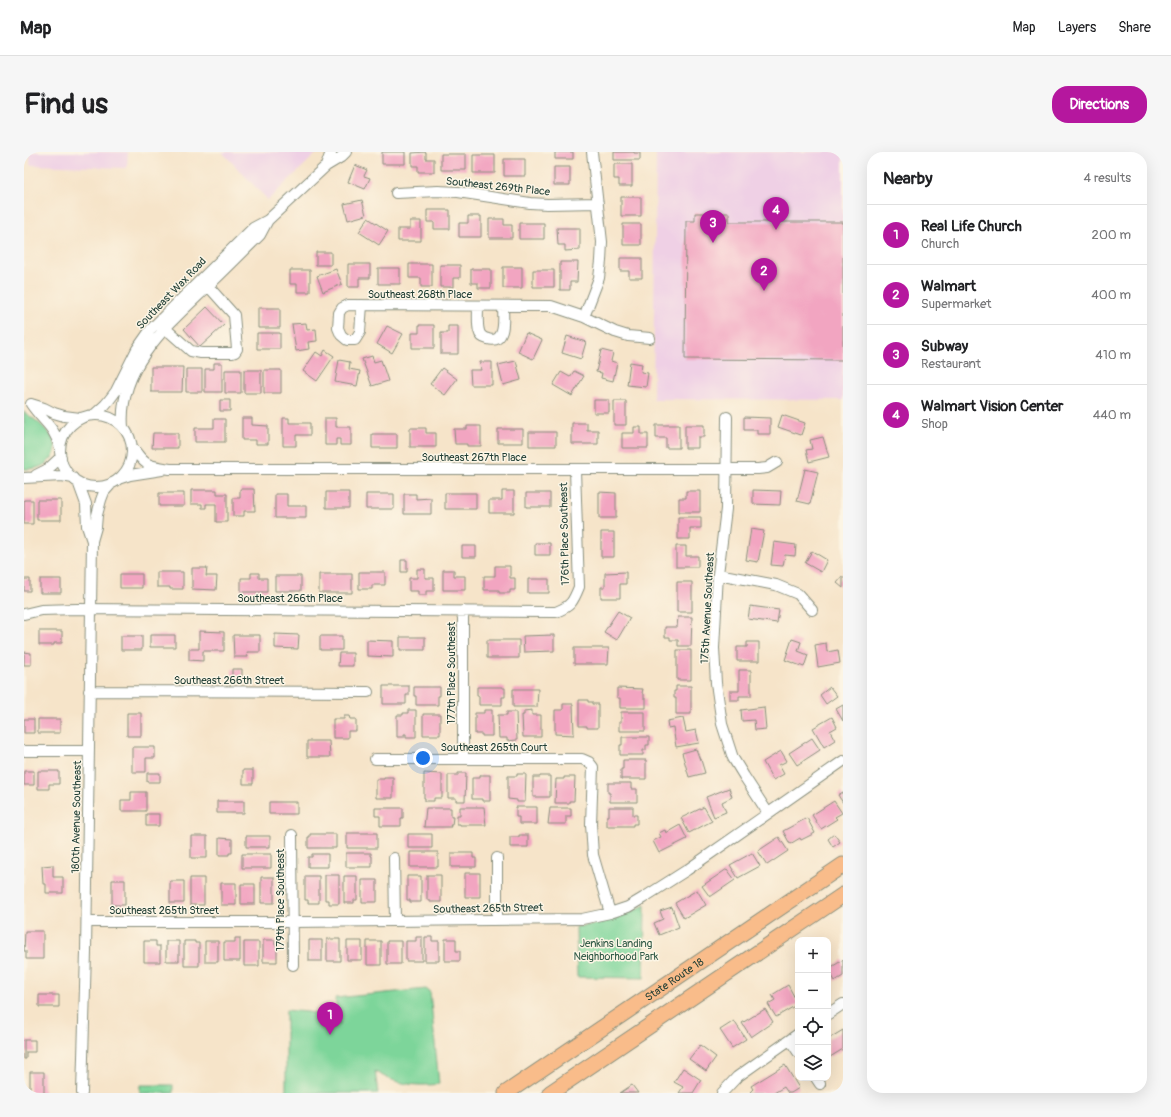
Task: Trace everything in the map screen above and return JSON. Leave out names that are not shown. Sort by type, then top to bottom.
[{"type":"highway","name":"State Route 18","points":[[506,1093],[843,865]]},
{"type":"highway","points":[[550,1093],[843,895]]},
{"type":"street","name":"Southeast Wax Road","points":[[326,166],[331,152]]},
{"type":"street","name":"Southeast Wax Road","points":[[94,415],[110,400],[137,349],[159,320],[252,228],[268,220],[326,166],[341,157],[346,152]]},
{"type":"street","points":[[584,317],[599,278],[602,242],[592,152]]},
{"type":"street","name":"Southeast 269th Place","points":[[396,193],[438,191],[458,192],[530,203],[598,203]]},
{"type":"street","name":"Southeast Wax Road","points":[[123,426],[122,410],[125,395],[144,355],[165,328],[260,235],[268,220]]},
{"type":"street","points":[[165,328],[191,351],[201,353],[236,352],[236,318],[208,286]]},
{"type":"street","name":"Southeast 268th Place","points":[[362,305],[551,306],[584,317],[615,332],[628,336],[650,338]]},
{"type":"street","name":"Southeast 268th Place","points":[[478,306],[479,332],[486,339],[491,340],[499,337],[502,333],[503,306]]},
{"type":"street","points":[[28,477],[62,476],[91,486],[106,486],[125,474],[131,462],[133,448],[130,436],[123,426],[110,417],[94,415],[80,418],[54,413],[31,404],[54,431],[58,438],[60,452],[65,468],[75,480]]},
{"type":"street","name":"175th Avenue Southeast","points":[[727,417],[726,509],[718,574],[714,648],[716,683],[722,724],[733,758],[768,813]]},
{"type":"street","points":[[28,477],[48,469],[60,452],[62,439],[66,430],[80,418]]},
{"type":"street","name":"Southeast 267th Place","points":[[133,448],[141,460],[146,464],[170,468],[575,470],[758,469],[767,468],[777,462]]},
{"type":"street","name":"Southeast 267th Place","points":[[116,481],[130,475],[170,468]]},
{"type":"street","name":"176th Place Southeast","points":[[556,612],[566,608],[574,600],[579,587],[575,470]]},
{"type":"street","name":"180th Avenue Southeast","points":[[75,480],[86,504],[87,526],[92,541]]},
{"type":"street","name":"180th Avenue Southeast","points":[[82,1093],[87,922],[88,751],[92,541],[96,527],[97,515],[104,492],[116,481]]},
{"type":"street","points":[[718,574],[776,585],[798,594],[812,610]]},
{"type":"street","name":"Southeast 266th Place","points":[[24,614],[41,610],[556,612]]},
{"type":"street","name":"177th Place Southeast","points":[[462,759],[463,611]]},
{"type":"street","name":"Southeast 266th Street","points":[[89,691],[368,692]]},
{"type":"street","points":[[24,751],[88,751]]},
{"type":"street","name":"Southeast 265th Court","points":[[375,759],[582,759],[589,762],[593,767],[591,824],[592,855],[610,913]]},
{"type":"street","name":"Southeast 265th Street","points":[[87,922],[292,922],[582,919],[610,913],[628,907],[643,898],[687,870],[843,761]]},
{"type":"street","name":"179th Place Southeast","points":[[292,836],[293,965]]},
{"type":"street","points":[[394,858],[395,921]]},
{"type":"street","points":[[497,858],[497,919]]},
{"type":"street","points":[[831,1012],[843,1004]]},
{"type":"street","points":[[722,1093],[737,1077],[794,1037]]},
{"type":"shaded area","points":[[25,152],[128,152],[127,168],[30,165],[30,155]]},
{"type":"shaded area","points":[[222,152],[318,152],[268,200]]},
{"type":"shaded area","points":[[656,152],[843,152],[843,400],[653,399]]},
{"type":"green space","points":[[24,412],[43,426],[53,439],[55,446],[55,453],[50,460],[44,465],[35,468],[24,469]]},
{"type":"green space","name":"Jenkins Landing Neighborhood Park","points":[[645,905],[644,978],[577,977],[576,927],[612,919]]},
{"type":"green space","points":[[426,989],[430,992],[439,1084],[406,1084],[397,1082],[375,1071],[378,1093],[286,1093],[286,1010],[319,1014],[340,1025],[335,998]]},
{"type":"green space","points":[[140,1085],[173,1085],[173,1093],[140,1093]]},
{"type":"building","points":[[382,152],[405,152],[405,164],[382,164]]},
{"type":"building","points":[[426,152],[426,159],[434,159],[434,172],[418,172],[418,166],[412,166],[412,153]]},
{"type":"building","points":[[555,152],[573,152],[573,159],[555,159]]},
{"type":"building","points":[[614,152],[640,153],[640,160],[614,160]]},
{"type":"building","points":[[441,154],[466,154],[466,170],[441,170]]},
{"type":"building","points":[[473,155],[495,155],[495,173],[473,173]]},
{"type":"building","points":[[504,159],[525,159],[525,176],[504,176]]},
{"type":"building","points":[[614,164],[632,164],[632,186],[619,186],[619,179],[614,179]]},
{"type":"building","points":[[355,165],[367,170],[364,176],[370,178],[365,189],[348,182]]},
{"type":"building","points":[[554,167],[570,167],[570,185],[554,185]]},
{"type":"building","points":[[621,197],[641,197],[641,216],[621,216]]},
{"type":"building","points":[[362,200],[366,215],[348,220],[344,204]]},
{"type":"building","points":[[427,210],[450,210],[450,229],[434,229],[434,222],[427,222]]},
{"type":"building","points":[[695,213],[729,213],[729,222],[843,222],[843,360],[685,359],[686,221],[695,221]]},
{"type":"building","points":[[468,216],[481,216],[481,237],[459,237],[459,223],[468,223]]},
{"type":"building","points":[[368,218],[388,231],[379,245],[359,232]]},
{"type":"building","points":[[489,219],[504,219],[504,225],[512,225],[512,238],[489,238]]},
{"type":"building","points":[[410,221],[421,221],[421,241],[398,241],[398,229],[410,229]]},
{"type":"building","points":[[519,223],[544,223],[544,239],[519,239]]},
{"type":"building","points":[[623,224],[641,224],[641,245],[623,245]]},
{"type":"building","points":[[557,228],[580,228],[580,250],[565,251],[565,245],[558,245]]},
{"type":"building","points":[[316,252],[331,252],[331,265],[316,265]]},
{"type":"building","points":[[620,258],[642,258],[642,278],[629,278],[629,271],[620,271]]},
{"type":"building","points":[[560,262],[578,262],[577,282],[570,282],[570,290],[560,290]]},
{"type":"building","points":[[348,264],[370,264],[370,278],[359,278],[359,287],[348,287]]},
{"type":"building","points":[[409,264],[432,264],[432,287],[421,287],[421,278],[409,278]]},
{"type":"building","points":[[440,265],[460,265],[460,278],[453,278],[453,287],[440,287]]},
{"type":"building","points":[[503,267],[522,267],[522,288],[503,288]]},
{"type":"building","points":[[378,268],[400,268],[400,284],[378,284]]},
{"type":"building","points":[[336,269],[342,284],[323,292],[317,276]]},
{"type":"building","points":[[471,269],[491,269],[491,288],[478,288],[478,283],[471,283]]},
{"type":"building","points":[[290,270],[310,270],[310,292],[297,292],[297,284],[290,284]]},
{"type":"building","points":[[533,270],[554,270],[554,287],[533,287]]},
{"type":"building","points":[[207,307],[224,325],[200,347],[184,329]]},
{"type":"building","points":[[258,308],[280,308],[280,328],[258,328]]},
{"type":"building","points":[[306,323],[307,330],[316,329],[317,341],[308,342],[309,349],[296,351],[292,324]]},
{"type":"building","points":[[419,325],[434,325],[434,348],[412,348],[412,333],[419,333]]},
{"type":"building","points":[[387,326],[403,334],[392,353],[377,344]]},
{"type":"building","points":[[448,326],[458,326],[458,354],[441,354],[441,333],[448,333]]},
{"type":"building","points":[[257,333],[280,333],[280,349],[257,349]]},
{"type":"building","points":[[526,333],[542,340],[533,359],[518,352]]},
{"type":"building","points":[[567,336],[586,342],[581,359],[562,353]]},
{"type":"building","points":[[325,350],[334,356],[317,381],[303,371],[316,352],[322,356]]},
{"type":"building","points":[[601,350],[613,353],[611,361],[617,363],[613,381],[601,378],[602,373],[596,372]]},
{"type":"building","points":[[372,356],[374,362],[381,360],[388,381],[372,386],[362,359]]},
{"type":"building","points":[[339,360],[350,362],[349,369],[360,371],[357,386],[335,382]]},
{"type":"building","points":[[516,361],[521,380],[503,385],[498,365]]},
{"type":"building","points":[[480,362],[492,362],[492,385],[471,385],[470,370],[481,370]]},
{"type":"building","points":[[630,362],[642,364],[641,372],[648,373],[646,387],[627,385]]},
{"type":"building","points":[[214,363],[222,363],[222,392],[205,392],[205,369],[214,369]]},
{"type":"building","points":[[151,367],[183,367],[182,392],[151,392]]},
{"type":"building","points":[[442,368],[457,379],[445,395],[430,384]]},
{"type":"building","points":[[186,369],[202,369],[202,392],[186,392]]},
{"type":"building","points":[[225,370],[241,370],[241,393],[225,393]]},
{"type":"building","points":[[244,370],[261,370],[261,393],[244,393]]},
{"type":"building","points":[[264,370],[281,370],[281,393],[264,393]]},
{"type":"building","points":[[574,371],[584,376],[572,396],[553,385],[561,372],[570,377]]},
{"type":"building","points":[[220,400],[230,400],[230,411],[220,411]]},
{"type":"building","points":[[594,400],[609,400],[609,413],[594,413]]},
{"type":"building","points":[[614,401],[626,401],[626,425],[614,425]]},
{"type":"building","points":[[782,415],[805,423],[801,435],[778,427]]},
{"type":"building","points":[[744,417],[770,418],[770,434],[757,434],[757,430],[744,430]]},
{"type":"building","points":[[242,418],[252,418],[252,425],[268,426],[268,444],[256,444],[256,440],[242,440]]},
{"type":"building","points":[[283,418],[289,418],[289,423],[310,423],[310,435],[296,435],[296,446],[283,446]]},
{"type":"building","points":[[325,418],[336,418],[336,427],[351,427],[351,445],[340,445],[340,439],[336,439],[336,445],[325,445]]},
{"type":"building","points":[[214,419],[225,419],[225,442],[195,442],[195,428],[214,428]]},
{"type":"building","points":[[572,423],[587,423],[587,430],[598,430],[598,444],[572,444]]},
{"type":"building","points":[[656,425],[679,425],[679,448],[666,448],[666,438],[656,438]]},
{"type":"building","points":[[685,425],[704,425],[704,437],[698,437],[698,448],[685,448]]},
{"type":"building","points":[[467,426],[481,426],[481,446],[455,444],[454,429],[467,429]]},
{"type":"building","points":[[634,427],[641,427],[641,434],[648,434],[648,448],[622,448],[622,433],[634,433]]},
{"type":"building","points":[[410,428],[426,428],[426,433],[436,433],[436,447],[410,447]]},
{"type":"building","points":[[498,429],[523,429],[523,443],[498,443]]},
{"type":"building","points":[[529,432],[556,432],[556,446],[529,446]]},
{"type":"building","points":[[153,433],[178,433],[178,448],[152,448]]},
{"type":"building","points":[[372,434],[397,434],[397,448],[372,448]]},
{"type":"building","points":[[823,437],[829,457],[809,462],[806,450],[812,449],[810,440]]},
{"type":"building","points":[[805,469],[818,472],[810,504],[797,501]]},
{"type":"building","points":[[240,489],[254,489],[255,511],[244,511],[244,516],[233,516],[233,498],[240,498]]},
{"type":"building","points":[[191,490],[217,490],[217,494],[227,494],[227,522],[216,522],[216,504],[206,504],[206,508],[202,508],[202,504],[191,504]]},
{"type":"building","points":[[753,490],[781,491],[780,505],[753,504]]},
{"type":"building","points":[[502,491],[514,491],[514,513],[489,513],[489,500],[502,500]]},
{"type":"building","points":[[686,491],[700,491],[700,512],[679,512],[679,498],[686,498]]},
{"type":"building","points":[[326,492],[349,492],[349,508],[326,508]]},
{"type":"building","points":[[599,492],[616,493],[616,518],[599,518]]},
{"type":"building","points":[[159,493],[184,493],[184,506],[159,506]]},
{"type":"building","points":[[445,493],[476,493],[476,509],[445,509]]},
{"type":"building","points":[[526,493],[550,493],[550,507],[526,507]]},
{"type":"building","points":[[275,494],[287,494],[287,506],[306,506],[306,518],[275,518]]},
{"type":"building","points":[[366,494],[394,494],[394,509],[366,509]]},
{"type":"building","points":[[404,494],[416,494],[416,499],[431,498],[431,514],[404,514]]},
{"type":"building","points":[[24,500],[33,500],[33,524],[24,524]]},
{"type":"building","points":[[37,500],[61,500],[61,520],[37,520]]},
{"type":"building","points":[[678,517],[701,517],[701,528],[690,528],[690,539],[678,539]]},
{"type":"building","points":[[751,529],[764,531],[758,562],[746,560]]},
{"type":"building","points":[[601,532],[614,532],[614,557],[601,557]]},
{"type":"building","points":[[774,542],[796,545],[795,556],[785,555],[783,566],[771,565]]},
{"type":"building","points":[[535,543],[550,543],[550,555],[535,555]]},
{"type":"building","points":[[462,546],[476,546],[476,557],[462,557]]},
{"type":"building","points":[[676,546],[686,546],[686,556],[698,556],[698,567],[676,567]]},
{"type":"building","points":[[812,551],[827,560],[821,572],[805,563]]},
{"type":"building","points":[[401,560],[407,560],[407,572],[401,572]]},
{"type":"building","points":[[495,566],[510,566],[510,578],[515,578],[515,590],[510,590],[510,593],[499,593],[499,590],[484,590],[484,576],[495,576]]},
{"type":"building","points":[[192,568],[207,568],[206,576],[217,576],[216,590],[192,589]]},
{"type":"building","points":[[417,569],[425,569],[425,578],[434,578],[434,591],[426,591],[426,595],[418,595],[418,591],[409,591],[409,578],[417,578]]},
{"type":"building","points":[[443,570],[454,570],[454,576],[465,576],[465,590],[443,590]]},
{"type":"building","points":[[157,572],[183,572],[183,589],[157,587]]},
{"type":"building","points":[[359,572],[385,572],[385,585],[372,585],[372,589],[359,589]]},
{"type":"building","points":[[626,572],[626,584],[620,584],[620,598],[601,598],[601,587],[605,587],[605,573]]},
{"type":"building","points":[[251,573],[259,573],[259,578],[267,578],[267,592],[241,592],[241,578],[251,578]]},
{"type":"building","points":[[120,574],[142,574],[142,588],[120,588]]},
{"type":"building","points":[[319,574],[352,574],[352,593],[319,593]]},
{"type":"building","points":[[275,576],[301,576],[301,591],[275,591]]},
{"type":"building","points":[[843,576],[843,588],[837,583]]},
{"type":"building","points":[[24,579],[30,579],[30,591],[24,591]]},
{"type":"building","points":[[40,579],[61,579],[61,593],[40,593]]},
{"type":"building","points":[[528,579],[549,579],[549,593],[528,593]]},
{"type":"building","points":[[677,582],[692,582],[692,612],[677,612]]},
{"type":"building","points":[[750,606],[779,610],[777,623],[748,619]]},
{"type":"building","points":[[618,611],[630,618],[617,640],[604,632]]},
{"type":"building","points":[[678,617],[692,617],[691,646],[678,646],[678,640],[670,640],[670,637],[665,637],[665,627],[677,627]]},
{"type":"building","points":[[39,631],[62,631],[62,643],[54,643],[54,645],[39,645]]},
{"type":"building","points":[[199,631],[224,632],[224,651],[203,651],[203,661],[189,660],[189,649],[199,649]]},
{"type":"building","points":[[275,634],[299,635],[298,649],[275,648]]},
{"type":"building","points":[[150,635],[175,635],[175,647],[150,647]]},
{"type":"building","points":[[233,635],[260,635],[260,652],[247,652],[248,657],[234,657]]},
{"type":"building","points":[[554,635],[554,651],[524,652],[523,636]]},
{"type":"building","points":[[121,636],[142,636],[142,650],[121,650]]},
{"type":"building","points":[[320,636],[342,636],[342,650],[320,650]]},
{"type":"building","points":[[400,637],[425,637],[425,650],[400,650]]},
{"type":"building","points":[[792,639],[801,642],[798,651],[808,655],[804,667],[785,660]]},
{"type":"building","points":[[367,640],[393,641],[393,657],[367,656]]},
{"type":"building","points":[[487,640],[519,640],[519,658],[487,658]]},
{"type":"building","points":[[747,642],[759,642],[759,661],[737,661],[737,647],[747,647]]},
{"type":"building","points":[[826,643],[827,652],[838,650],[840,663],[818,667],[815,645]]},
{"type":"building","points":[[574,648],[609,648],[608,664],[574,664]]},
{"type":"building","points":[[677,650],[691,650],[691,680],[677,680]]},
{"type":"building","points":[[24,652],[31,653],[31,665],[24,665]]},
{"type":"building","points":[[339,653],[353,653],[353,666],[338,666]]},
{"type":"building","points":[[232,669],[242,669],[242,678],[232,678]]},
{"type":"building","points":[[739,670],[751,670],[751,696],[739,696],[739,700],[730,700],[730,691],[739,691]]},
{"type":"building","points":[[383,686],[409,686],[409,695],[406,695],[406,704],[383,704]]},
{"type":"building","points":[[676,686],[691,686],[691,714],[676,714],[676,698],[674,698],[674,691],[676,691]]},
{"type":"building","points":[[414,687],[440,687],[438,705],[416,705]]},
{"type":"building","points":[[477,687],[505,688],[505,697],[502,697],[502,705],[479,705]]},
{"type":"building","points":[[830,687],[837,696],[826,704],[820,695]]},
{"type":"building","points":[[617,688],[643,689],[642,693],[644,694],[644,699],[646,699],[646,708],[620,708],[620,698],[617,698]]},
{"type":"building","points":[[513,689],[538,689],[537,707],[513,707]]},
{"type":"building","points":[[579,700],[588,700],[588,702],[592,702],[592,704],[598,704],[598,728],[579,726]]},
{"type":"building","points":[[563,704],[573,704],[574,735],[555,734],[555,710],[563,710]]},
{"type":"building","points":[[843,705],[843,721],[836,709]]},
{"type":"building","points":[[764,707],[766,729],[755,730],[754,720],[742,721],[741,710]]},
{"type":"building","points":[[408,710],[416,710],[416,737],[406,737],[406,734],[404,734],[404,737],[397,737],[397,715],[408,713]]},
{"type":"building","points":[[484,710],[492,710],[492,736],[475,734],[475,713],[484,713]]},
{"type":"building","points":[[532,710],[532,715],[541,715],[541,737],[523,737],[522,715],[524,715],[524,711]]},
{"type":"building","points":[[507,712],[516,712],[517,740],[507,741],[507,738],[499,738],[498,715],[507,715]]},
{"type":"building","points":[[621,712],[645,712],[645,731],[619,731]]},
{"type":"building","points":[[127,713],[141,713],[141,736],[127,736]]},
{"type":"building","points":[[423,714],[440,714],[440,735],[423,735]]},
{"type":"building","points":[[344,716],[349,716],[350,719],[356,719],[356,731],[348,731],[348,738],[333,738],[333,719],[344,719]]},
{"type":"building","points":[[832,717],[837,727],[830,731],[835,740],[824,747],[813,728]]},
{"type":"building","points":[[683,718],[686,732],[696,730],[699,743],[676,747],[673,727],[668,728],[667,721]]},
{"type":"building","points":[[24,719],[34,719],[34,733],[24,733]]},
{"type":"building","points":[[38,719],[60,719],[60,733],[38,733]]},
{"type":"building","points":[[622,737],[649,737],[649,745],[646,745],[646,750],[643,750],[643,755],[620,755]]},
{"type":"building","points":[[812,738],[820,750],[797,765],[789,753]]},
{"type":"building","points":[[307,741],[329,741],[330,757],[307,757]]},
{"type":"building","points":[[132,747],[155,747],[155,758],[146,758],[146,772],[132,772]]},
{"type":"building","points":[[696,749],[705,773],[689,777],[682,753]]},
{"type":"building","points":[[781,751],[787,761],[779,765],[784,774],[773,780],[763,762]]},
{"type":"building","points":[[623,760],[646,760],[646,779],[621,779]]},
{"type":"building","points":[[243,770],[253,770],[253,784],[243,784]]},
{"type":"building","points":[[24,771],[34,771],[34,785],[24,785]]},
{"type":"building","points":[[38,771],[59,771],[59,784],[49,784],[49,789],[38,789]]},
{"type":"building","points":[[147,773],[160,773],[160,782],[147,782]]},
{"type":"building","points":[[424,773],[442,774],[442,798],[434,798],[434,801],[425,801]]},
{"type":"building","points":[[458,773],[466,773],[465,801],[456,801],[456,798],[448,798],[448,775],[458,775]]},
{"type":"building","points":[[517,774],[526,774],[525,802],[517,802],[517,800],[508,799],[508,776],[517,776]]},
{"type":"building","points":[[480,775],[490,775],[490,801],[472,799],[472,778],[480,778]]},
{"type":"building","points":[[550,776],[550,797],[533,797],[533,777]]},
{"type":"building","points":[[384,777],[393,777],[393,798],[376,798],[376,779],[384,779]]},
{"type":"building","points":[[564,777],[575,777],[574,801],[569,801],[569,803],[555,803],[556,779],[564,779]]},
{"type":"building","points":[[608,783],[631,783],[631,789],[637,789],[637,802],[610,802]]},
{"type":"building","points":[[729,788],[732,797],[722,802],[726,812],[714,817],[706,797]]},
{"type":"building","points":[[131,792],[146,792],[146,811],[121,811],[121,800],[131,800]]},
{"type":"building","points":[[843,792],[843,803],[838,795]]},
{"type":"building","points":[[217,801],[244,801],[244,813],[217,813]]},
{"type":"building","points":[[834,801],[842,813],[835,817],[837,819],[821,829],[812,815]]},
{"type":"building","points":[[269,802],[297,802],[297,814],[269,814]]},
{"type":"building","points":[[460,807],[484,807],[486,825],[457,824],[457,815],[460,815]]},
{"type":"building","points":[[516,807],[537,807],[537,824],[519,824],[519,817],[516,817]]},
{"type":"building","points":[[609,807],[633,807],[633,815],[637,815],[637,824],[633,824],[633,826],[607,826]]},
{"type":"building","points":[[704,807],[712,821],[689,833],[681,818]]},
{"type":"building","points":[[375,808],[403,808],[401,826],[380,826],[380,816],[375,816]]},
{"type":"building","points":[[426,808],[451,808],[451,817],[453,817],[452,825],[450,825],[451,827],[424,827]]},
{"type":"building","points":[[550,808],[571,808],[571,816],[566,816],[566,824],[548,824]]},
{"type":"building","points":[[146,814],[159,814],[159,826],[146,826]]},
{"type":"building","points":[[807,818],[815,833],[801,840],[800,838],[790,844],[783,831]]},
{"type":"building","points":[[680,825],[687,839],[659,853],[653,841],[661,837],[659,833],[665,830],[666,833]]},
{"type":"building","points":[[347,833],[377,833],[377,848],[347,848]]},
{"type":"building","points":[[310,834],[336,834],[336,848],[308,848],[308,837],[310,837]]},
{"type":"building","points":[[408,834],[432,834],[432,848],[408,848]]},
{"type":"building","points":[[834,834],[840,842],[833,847],[828,839]]},
{"type":"building","points":[[519,835],[528,835],[528,847],[510,847],[510,837],[519,837]]},
{"type":"building","points":[[191,836],[207,836],[207,858],[191,858]]},
{"type":"building","points":[[246,836],[270,836],[270,847],[246,847]]},
{"type":"building","points":[[779,837],[788,851],[767,865],[758,851]]},
{"type":"building","points":[[219,838],[232,839],[232,853],[229,853],[229,855],[219,855]]},
{"type":"building","points":[[410,852],[438,852],[438,867],[410,867]]},
{"type":"building","points":[[346,853],[371,853],[372,867],[346,867]]},
{"type":"building","points":[[451,853],[473,853],[473,858],[476,858],[476,867],[451,867]]},
{"type":"building","points":[[752,853],[760,866],[738,878],[730,865]]},
{"type":"building","points":[[242,854],[271,854],[271,868],[242,868]]},
{"type":"building","points":[[312,854],[328,854],[328,867],[308,867],[308,857],[312,857]]},
{"type":"building","points":[[53,865],[53,877],[63,877],[63,893],[46,893],[46,884],[43,884],[42,866]]},
{"type":"building","points":[[727,869],[735,880],[710,897],[702,886]]},
{"type":"building","points":[[465,873],[480,873],[480,897],[465,897]]},
{"type":"building","points":[[325,875],[339,875],[339,904],[329,904],[329,900],[325,900]]},
{"type":"building","points":[[427,875],[441,875],[441,902],[430,902],[430,900],[427,900]]},
{"type":"building","points":[[305,876],[319,876],[319,903],[308,903],[308,900],[305,900]]},
{"type":"building","points":[[344,876],[357,876],[357,900],[354,900],[354,903],[344,903]]},
{"type":"building","points":[[407,876],[421,876],[421,902],[410,902],[410,900],[407,900]]},
{"type":"building","points":[[261,877],[274,877],[274,903],[261,903]]},
{"type":"building","points":[[190,878],[204,878],[204,905],[190,905]]},
{"type":"building","points":[[112,880],[125,880],[125,905],[112,905]]},
{"type":"building","points":[[362,880],[377,880],[377,902],[362,902]]},
{"type":"building","points":[[170,881],[184,881],[184,903],[170,903]]},
{"type":"building","points":[[221,883],[236,883],[236,905],[221,905]]},
{"type":"building","points":[[241,884],[255,884],[255,904],[241,904]]},
{"type":"building","points":[[697,890],[706,905],[684,918],[675,903]]},
{"type":"building","points":[[672,907],[679,927],[659,935],[654,923],[663,919],[660,911]]},
{"type":"building","points":[[25,931],[43,931],[43,959],[26,959],[26,951],[24,951]]},
{"type":"building","points":[[416,937],[422,937],[422,961],[406,961],[406,941],[416,941]]},
{"type":"building","points":[[425,937],[432,937],[432,941],[439,941],[439,961],[425,961]]},
{"type":"building","points":[[235,938],[240,938],[240,961],[224,961],[224,942],[235,942]]},
{"type":"building","points":[[327,939],[340,939],[340,961],[327,961]]},
{"type":"building","points":[[445,939],[456,939],[456,951],[460,951],[460,961],[445,961]]},
{"type":"building","points":[[263,940],[275,940],[275,945],[277,945],[277,962],[263,962]]},
{"type":"building","points":[[309,940],[322,940],[322,961],[309,961]]},
{"type":"building","points":[[144,941],[156,941],[156,946],[160,946],[160,962],[144,962]]},
{"type":"building","points":[[166,941],[179,941],[179,961],[166,961]]},
{"type":"building","points":[[184,941],[195,941],[195,943],[199,943],[199,966],[184,966]]},
{"type":"building","points":[[205,941],[218,941],[218,962],[205,962]]},
{"type":"building","points":[[347,941],[362,941],[362,960],[347,960]]},
{"type":"building","points":[[367,941],[381,941],[381,965],[367,965]]},
{"type":"building","points":[[387,941],[401,941],[401,964],[387,964]]},
{"type":"building","points":[[244,942],[259,942],[259,966],[244,966]]},
{"type":"building","points":[[843,960],[843,976],[835,981],[831,974],[831,967]]},
{"type":"building","points":[[788,985],[795,998],[795,1006],[776,1017],[768,1004],[775,1000],[772,995]]},
{"type":"building","points":[[39,995],[59,995],[59,1007],[39,1007]]},
{"type":"building","points":[[765,1009],[773,1022],[751,1037],[742,1023]]},
{"type":"building","points":[[734,1021],[746,1039],[732,1048],[720,1030]]},
{"type":"building","points":[[843,1030],[843,1049],[831,1056],[831,1045],[831,1037]]},
{"type":"building","points":[[24,1040],[35,1040],[35,1052],[26,1052],[26,1059],[24,1059]]},
{"type":"building","points":[[700,1045],[716,1057],[706,1071],[689,1059]]},
{"type":"building","points":[[785,1065],[799,1088],[791,1093],[788,1093],[784,1087],[774,1093],[750,1092],[753,1089],[751,1086]]},
{"type":"building","points":[[683,1068],[701,1080],[693,1093],[679,1093],[683,1087],[674,1082]]},
{"type":"building","points":[[30,1072],[44,1072],[44,1093],[30,1093]]},
{"type":"building","points":[[632,1085],[638,1093],[620,1093]]},
{"type":"place","name":"Walmart Vision Center","points":[[776,230]]},
{"type":"place","name":"Subway","points":[[713,243]]},
{"type":"place","name":"Walmart","points":[[764,291]]},
{"type":"place","name":"Real Life Church","points":[[330,1035]]}]
